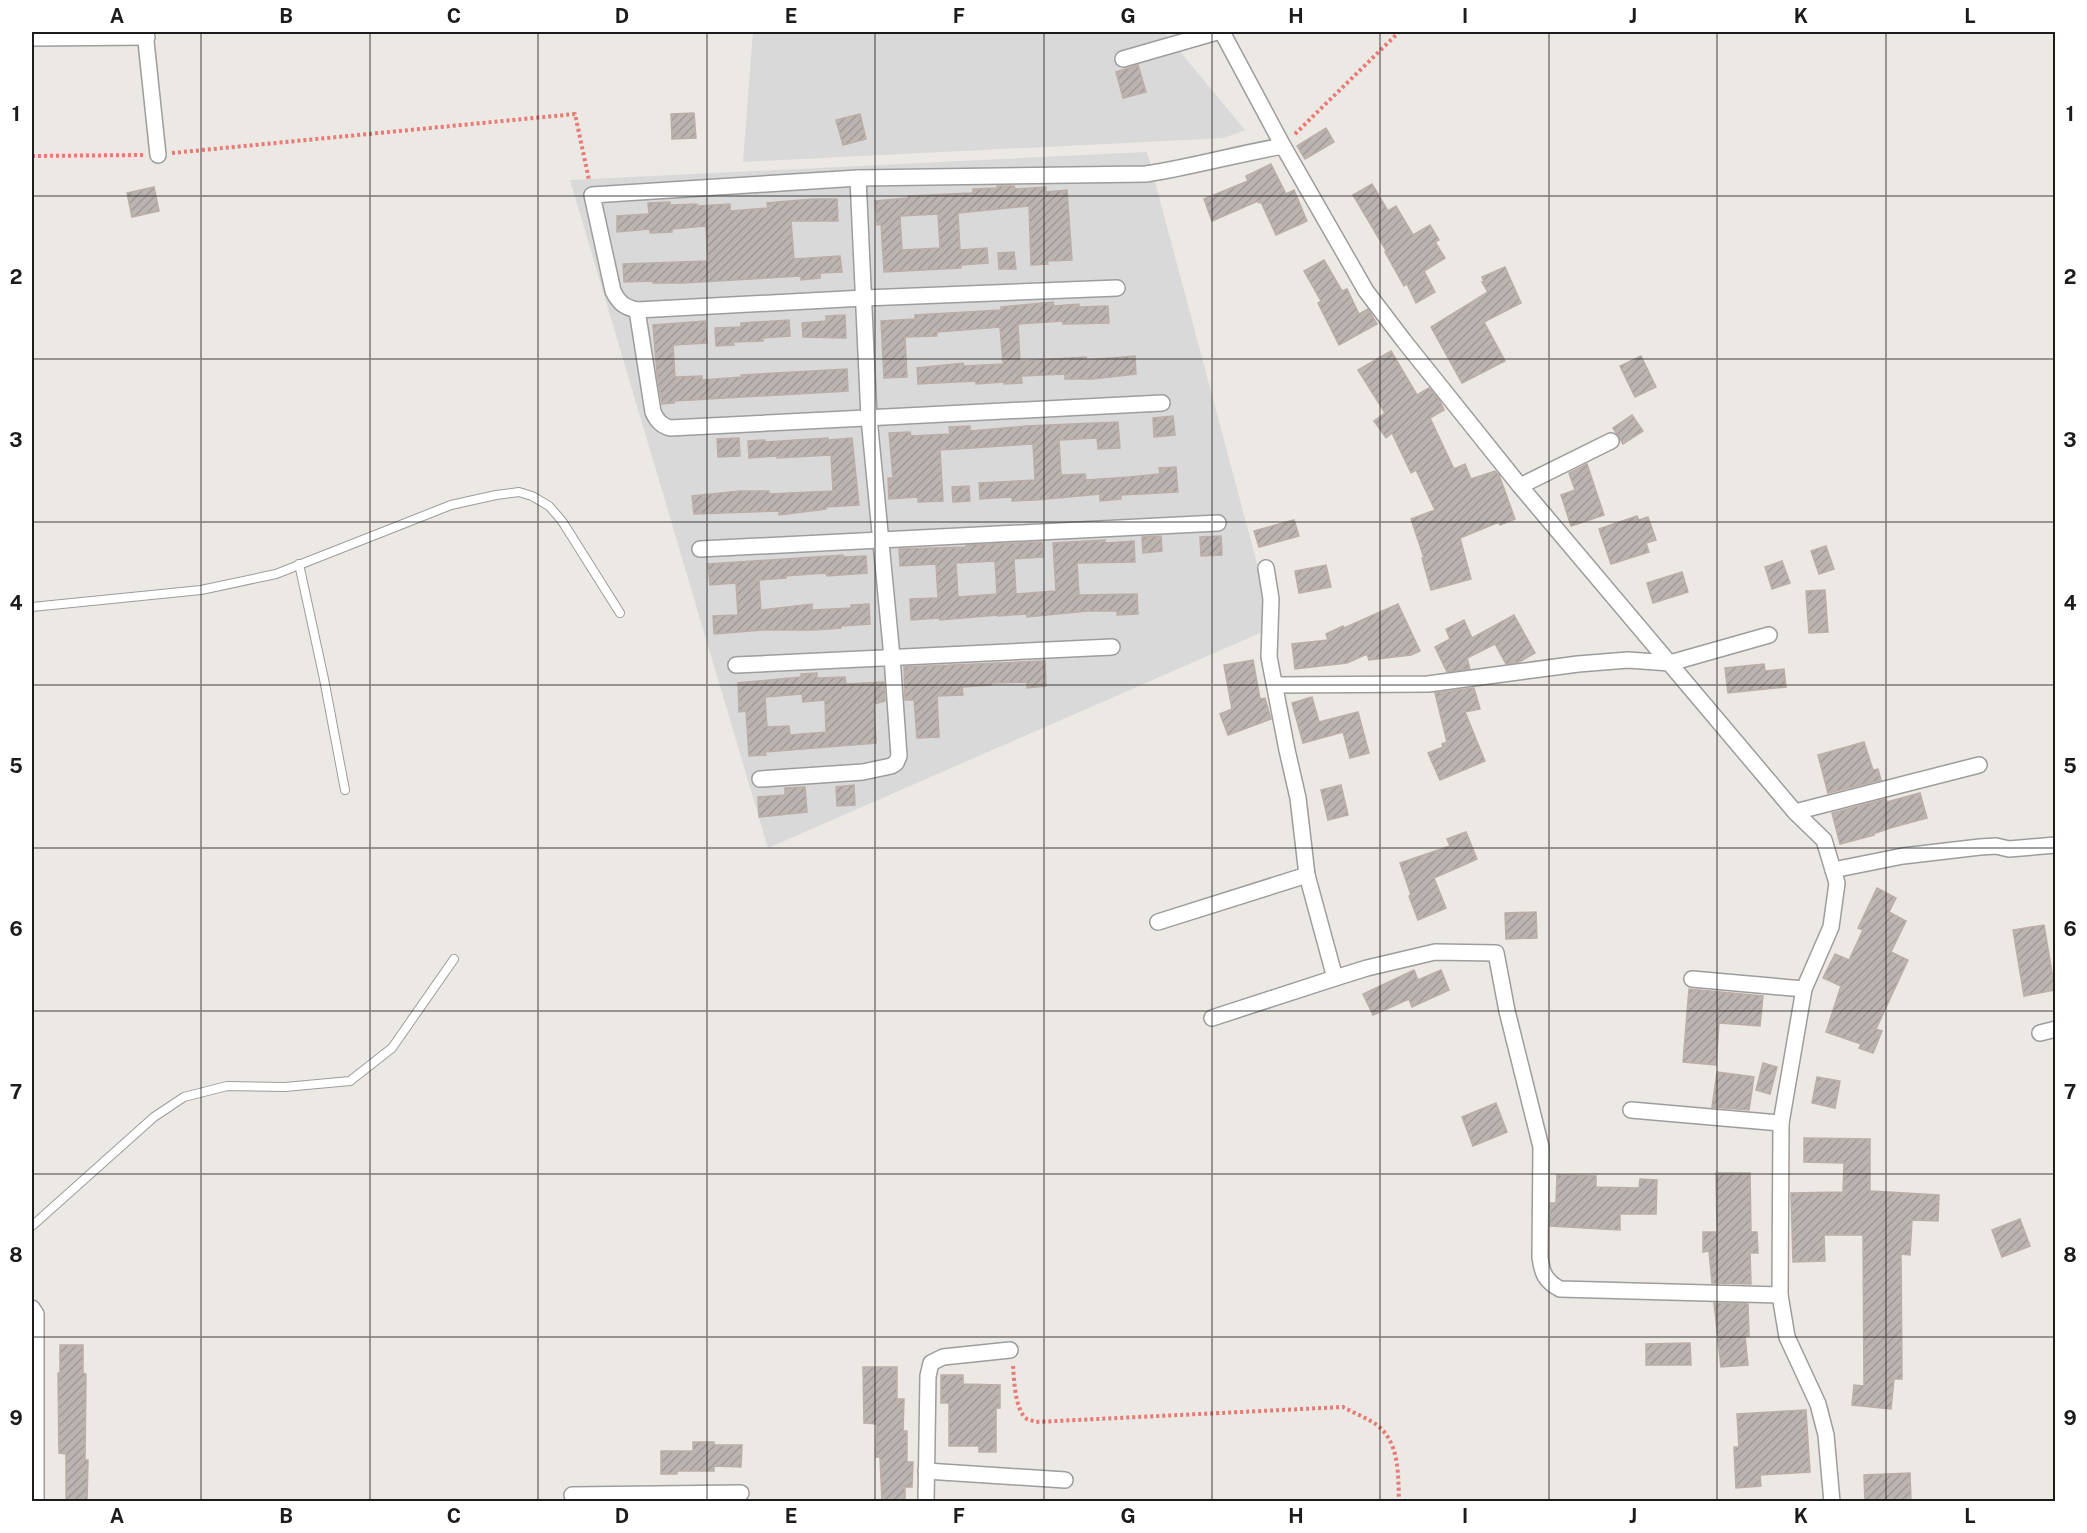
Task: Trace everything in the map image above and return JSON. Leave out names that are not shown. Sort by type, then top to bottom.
[{"type":"street","points":[[1123,59],[1217,32]]},
{"type":"street","points":[[1222,32],[1283,146],[1366,291],[1520,486],[1795,812],[1824,840],[1837,883],[1831,927],[1804,989],[1780,1123],[1780,1295],[1787,1337],[1818,1404],[1826,1435],[1832,1502]]},
{"type":"street","points":[[32,38],[146,34],[158,154]]},
{"type":"street","points":[[1117,288],[637,310],[625,307],[618,302],[613,291],[592,195],[858,178],[1146,174],[1283,146]]},
{"type":"street","points":[[760,779],[863,772],[891,766],[896,763],[899,756],[869,418],[858,178]]},
{"type":"street","points":[[637,310],[653,412],[662,425],[670,428],[1162,403]]},
{"type":"street","points":[[1520,486],[1611,441]]},
{"type":"street","points":[[700,549],[1218,523]]},
{"type":"street","points":[[1266,568],[1271,599],[1269,657],[1298,798],[1307,875],[1335,978]]},
{"type":"street","points":[[1275,685],[1428,684],[1578,664],[1628,660],[1670,663],[1768,635]]},
{"type":"street","points":[[736,665],[1112,647]]},
{"type":"street","points":[[1795,812],[1979,765]]},
{"type":"street","points":[[1833,870],[1903,856],[1980,847],[1996,846],[2008,849],[2055,845]]},
{"type":"street","points":[[1158,922],[1307,875]]},
{"type":"street","points":[[1212,1018],[1367,968],[1435,952],[1496,952],[1507,1011],[1541,1147],[1539,1257],[1542,1271],[1548,1282],[1560,1289],[1780,1295]]},
{"type":"street","points":[[1692,979],[1804,989]]},
{"type":"street","points":[[1631,1110],[1780,1123]]},
{"type":"street","points":[[32,1308],[36,1314],[36,1502]]},
{"type":"street","points":[[926,1502],[928,1376],[931,1363],[943,1357],[1010,1350]]},
{"type":"street","points":[[926,1472],[1065,1480]]},
{"type":"street","points":[[573,1495],[650,1498],[741,1493]]},
{"type":"lane","points":[[32,607],[201,590],[276,574],[451,506],[519,492],[532,496],[549,506],[562,520],[620,613]]},
{"type":"lane","points":[[299,564],[345,790]]},
{"type":"lane","points":[[32,1226],[154,1117],[184,1097],[227,1086],[285,1087],[350,1081],[392,1048],[454,959]]},
{"type":"path","points":[[1283,146],[1400,32]]},
{"type":"path","points":[[32,156],[158,154],[575,114],[592,195]]},
{"type":"path","points":[[1010,1350],[1021,1413],[1027,1419],[1036,1422],[1343,1407],[1377,1425],[1389,1436],[1395,1449],[1399,1502]]},
{"type":"shaded area","points":[[753,32],[1164,32],[1245,130],[1224,138],[743,162]]},
{"type":"shaded area","points":[[1147,152],[1274,627],[768,848],[570,180]]},
{"type":"building","points":[[1138,65],[1146,92],[1123,98],[1116,72]]},
{"type":"building","points":[[694,113],[696,138],[672,139],[671,114]]},
{"type":"building","points":[[860,114],[866,139],[843,145],[836,120]]},
{"type":"building","points":[[1326,128],[1334,142],[1305,159],[1297,146]]},
{"type":"building","points":[[1271,164],[1286,194],[1294,190],[1307,221],[1276,235],[1261,202],[1258,201],[1212,221],[1204,199],[1248,181],[1246,176]]},
{"type":"building","points":[[1372,184],[1388,211],[1396,206],[1413,235],[1430,225],[1439,240],[1435,242],[1445,258],[1424,271],[1435,292],[1416,303],[1353,195]]},
{"type":"building","points":[[997,186],[1014,186],[1015,189],[1046,187],[1046,192],[1067,190],[1072,260],[1047,261],[1048,264],[1031,265],[1029,206],[958,213],[960,250],[987,248],[988,263],[961,265],[961,268],[884,272],[881,224],[877,225],[875,201],[908,198],[908,196],[973,193],[973,189],[998,188]],"holes":[[[938,214],[940,248],[902,250],[900,216]]]},
{"type":"building","points":[[154,187],[159,211],[132,217],[127,193]]},
{"type":"building","points":[[837,199],[838,221],[791,221],[794,259],[840,256],[842,272],[820,273],[820,278],[801,280],[801,276],[683,283],[624,282],[623,264],[708,261],[706,226],[672,229],[672,232],[650,233],[650,229],[617,232],[617,216],[649,214],[648,203],[670,202],[670,205],[697,204],[698,206],[730,204],[730,211],[768,208],[767,203]]},
{"type":"building","points":[[1014,252],[1016,269],[999,269],[998,253]]},
{"type":"building","points":[[1324,260],[1342,291],[1347,289],[1359,314],[1368,309],[1377,324],[1339,345],[1318,303],[1321,301],[1304,271]]},
{"type":"building","points":[[1505,267],[1521,303],[1484,322],[1505,361],[1462,383],[1431,327],[1488,292],[1482,282],[1484,282],[1482,277]]},
{"type":"building","points":[[1053,302],[1054,306],[1079,304],[1079,307],[1108,306],[1109,323],[1063,324],[1063,321],[1018,324],[1020,361],[1086,357],[1086,360],[1135,356],[1136,374],[1092,379],[1065,379],[1065,374],[1021,376],[1022,383],[1004,384],[1004,382],[976,384],[976,381],[918,384],[917,368],[963,363],[964,366],[1003,364],[1000,327],[937,332],[937,336],[905,337],[907,377],[884,378],[881,321],[915,319],[915,315],[1001,310],[1001,307]]},
{"type":"building","points":[[845,315],[846,338],[803,337],[802,323],[826,321],[826,316]]},
{"type":"building","points":[[789,320],[790,336],[716,346],[715,328],[741,327],[741,323]]},
{"type":"building","points":[[705,321],[707,343],[673,345],[675,377],[702,376],[702,380],[742,377],[741,375],[847,369],[848,391],[674,401],[674,403],[662,404],[653,325]]},
{"type":"building","points":[[1391,351],[1417,395],[1429,388],[1440,401],[1444,410],[1430,418],[1454,469],[1465,464],[1471,479],[1495,471],[1499,475],[1515,519],[1500,525],[1499,522],[1460,538],[1471,579],[1431,590],[1422,558],[1424,558],[1411,519],[1435,510],[1416,470],[1411,473],[1392,433],[1386,438],[1374,421],[1385,413],[1358,370]]},
{"type":"building","points":[[1641,356],[1656,387],[1635,397],[1620,366]]},
{"type":"building","points":[[1632,415],[1643,431],[1623,444],[1613,428]]},
{"type":"building","points":[[1173,416],[1175,435],[1154,437],[1153,418]]},
{"type":"building","points":[[1118,422],[1120,448],[1098,449],[1097,438],[1059,440],[1061,475],[1085,474],[1086,480],[1160,474],[1159,468],[1176,467],[1178,492],[1121,495],[1121,499],[1100,501],[1100,494],[1012,501],[1012,497],[980,499],[979,483],[1035,480],[1033,444],[940,450],[943,501],[918,502],[918,497],[889,499],[888,478],[893,478],[889,433],[910,432],[911,436],[950,434],[949,427],[970,426],[970,431]]},
{"type":"building","points":[[739,438],[740,456],[718,457],[717,439]]},
{"type":"building","points":[[828,438],[828,440],[852,438],[859,505],[826,507],[826,509],[779,515],[779,511],[694,514],[692,496],[740,491],[769,491],[769,494],[833,491],[831,455],[749,458],[748,441]]},
{"type":"building","points":[[1587,464],[1604,515],[1571,526],[1561,495],[1575,490],[1569,473]]},
{"type":"building","points":[[969,486],[970,501],[953,502],[952,487]]},
{"type":"building","points":[[1637,516],[1639,520],[1648,517],[1656,540],[1646,543],[1649,552],[1611,564],[1599,529]]},
{"type":"building","points":[[1294,520],[1299,536],[1259,547],[1254,531]]},
{"type":"building","points":[[1161,536],[1162,551],[1143,553],[1142,537]]},
{"type":"building","points":[[1221,536],[1222,555],[1201,556],[1200,537]]},
{"type":"building","points":[[1134,541],[1135,562],[1077,563],[1079,595],[1137,594],[1138,614],[1117,615],[1117,611],[1088,611],[1027,617],[1027,614],[911,620],[910,599],[938,598],[936,564],[900,566],[899,549],[1042,542],[1043,557],[1014,559],[1016,594],[1056,591],[1053,543]],"holes":[[[995,561],[997,594],[958,597],[956,563]]]},
{"type":"building","points":[[1826,546],[1834,569],[1819,574],[1811,551]]},
{"type":"building","points":[[843,555],[843,557],[866,556],[867,573],[827,576],[826,573],[759,580],[761,610],[812,604],[812,610],[851,608],[851,605],[869,604],[870,624],[814,630],[763,630],[714,634],[713,616],[738,615],[736,583],[710,585],[708,564]]},
{"type":"building","points":[[1782,561],[1790,583],[1772,589],[1765,567]]},
{"type":"building","points":[[1326,565],[1331,587],[1299,593],[1295,571]]},
{"type":"building","points":[[1682,572],[1688,592],[1653,603],[1647,583]]},
{"type":"building","points":[[1825,590],[1828,632],[1809,633],[1806,591]]},
{"type":"building","points":[[1398,604],[1420,651],[1411,655],[1369,660],[1367,654],[1347,663],[1295,669],[1292,644],[1328,640],[1326,634]]},
{"type":"building","points":[[1514,615],[1535,653],[1519,662],[1506,664],[1495,644],[1467,658],[1470,669],[1447,672],[1435,647],[1450,639],[1446,629],[1464,620],[1472,638]]},
{"type":"building","points":[[1253,660],[1260,699],[1265,698],[1271,719],[1228,735],[1220,714],[1232,709],[1224,665]]},
{"type":"building","points":[[1045,661],[1046,686],[1027,688],[1027,682],[991,683],[991,685],[962,687],[963,695],[937,696],[939,737],[917,738],[914,700],[905,700],[904,667]]},
{"type":"building","points":[[1764,664],[1765,671],[1784,669],[1786,687],[1728,693],[1725,668]]},
{"type":"building","points":[[817,673],[817,678],[845,677],[846,684],[884,682],[885,701],[874,704],[876,743],[765,752],[766,755],[749,756],[746,711],[739,712],[738,683],[801,677],[801,674]],"holes":[[[802,694],[803,702],[825,700],[826,732],[790,735],[789,726],[767,727],[765,697]]]},
{"type":"building","points":[[1474,688],[1480,709],[1465,712],[1485,761],[1440,780],[1428,753],[1443,747],[1442,744],[1447,742],[1435,693]]},
{"type":"building","points":[[1312,697],[1319,722],[1358,712],[1369,753],[1350,758],[1343,732],[1303,743],[1292,703]]},
{"type":"building","points":[[1864,742],[1873,770],[1878,769],[1881,780],[1828,793],[1818,755]]},
{"type":"building","points":[[854,785],[855,805],[837,806],[836,787]]},
{"type":"building","points":[[1341,785],[1348,815],[1328,820],[1321,790]]},
{"type":"building","points":[[805,787],[807,812],[759,817],[758,797],[785,795],[785,788]]},
{"type":"building","points":[[1920,793],[1927,818],[1840,844],[1832,813]]},
{"type":"building","points":[[1466,832],[1477,859],[1434,878],[1446,908],[1418,920],[1400,863],[1450,846],[1447,839]]},
{"type":"building","points":[[1877,888],[1896,898],[1889,912],[1906,921],[1891,952],[1908,960],[1876,1029],[1882,1031],[1873,1053],[1859,1048],[1861,1044],[1826,1032],[1841,986],[1823,978],[1835,954],[1849,960],[1863,930],[1858,928]]},
{"type":"building","points":[[1536,912],[1537,938],[1506,939],[1505,913]]},
{"type":"building","points":[[2044,925],[2055,990],[2024,996],[2013,930]]},
{"type":"building","points":[[1414,970],[1418,980],[1441,970],[1449,990],[1412,1007],[1409,999],[1373,1015],[1363,994]]},
{"type":"building","points":[[1689,989],[1763,996],[1760,1026],[1719,1023],[1716,1065],[1683,1062]]},
{"type":"building","points":[[1763,1063],[1777,1067],[1770,1094],[1756,1090]]},
{"type":"building","points":[[1717,1072],[1754,1077],[1749,1110],[1712,1107]]},
{"type":"building","points":[[1817,1077],[1840,1081],[1835,1108],[1812,1103]]},
{"type":"building","points":[[1496,1103],[1507,1132],[1473,1146],[1462,1117]]},
{"type":"building","points":[[1804,1138],[1870,1139],[1870,1191],[1939,1195],[1938,1221],[1912,1220],[1910,1255],[1901,1254],[1902,1379],[1894,1379],[1891,1409],[1852,1405],[1854,1385],[1864,1386],[1863,1235],[1824,1235],[1825,1261],[1793,1262],[1791,1193],[1843,1192],[1844,1163],[1804,1162]]},
{"type":"building","points":[[1716,1173],[1750,1173],[1751,1232],[1757,1232],[1758,1253],[1750,1253],[1751,1284],[1712,1283],[1709,1251],[1703,1252],[1703,1232],[1717,1232]]},
{"type":"building","points":[[1557,1175],[1596,1176],[1596,1187],[1639,1188],[1640,1179],[1657,1180],[1656,1214],[1620,1214],[1620,1230],[1550,1226],[1550,1203],[1556,1203]]},
{"type":"building","points":[[2020,1219],[2030,1246],[2002,1257],[1992,1230]]},
{"type":"building","points":[[1714,1303],[1748,1304],[1749,1336],[1745,1336],[1748,1365],[1721,1367]]},
{"type":"building","points":[[1690,1343],[1691,1365],[1646,1365],[1646,1344]]},
{"type":"building","points":[[60,1345],[83,1345],[83,1373],[86,1374],[87,1502],[66,1502],[66,1454],[59,1453]]},
{"type":"building","points":[[863,1367],[897,1367],[897,1399],[904,1399],[903,1431],[907,1431],[907,1462],[913,1462],[912,1487],[905,1487],[905,1502],[882,1502],[880,1457],[876,1457],[877,1424],[864,1423]]},
{"type":"building","points":[[941,1375],[963,1375],[963,1384],[1000,1385],[1000,1408],[996,1408],[996,1452],[979,1452],[979,1446],[949,1446],[949,1403],[941,1403]]},
{"type":"building","points":[[1806,1410],[1810,1472],[1760,1475],[1761,1486],[1736,1488],[1734,1447],[1739,1447],[1737,1414]]},
{"type":"building","points":[[693,1442],[742,1445],[741,1467],[714,1466],[714,1471],[677,1471],[677,1474],[661,1474],[661,1451],[693,1451]]},
{"type":"building","points":[[1910,1473],[1911,1502],[1865,1502],[1864,1475]]}]
